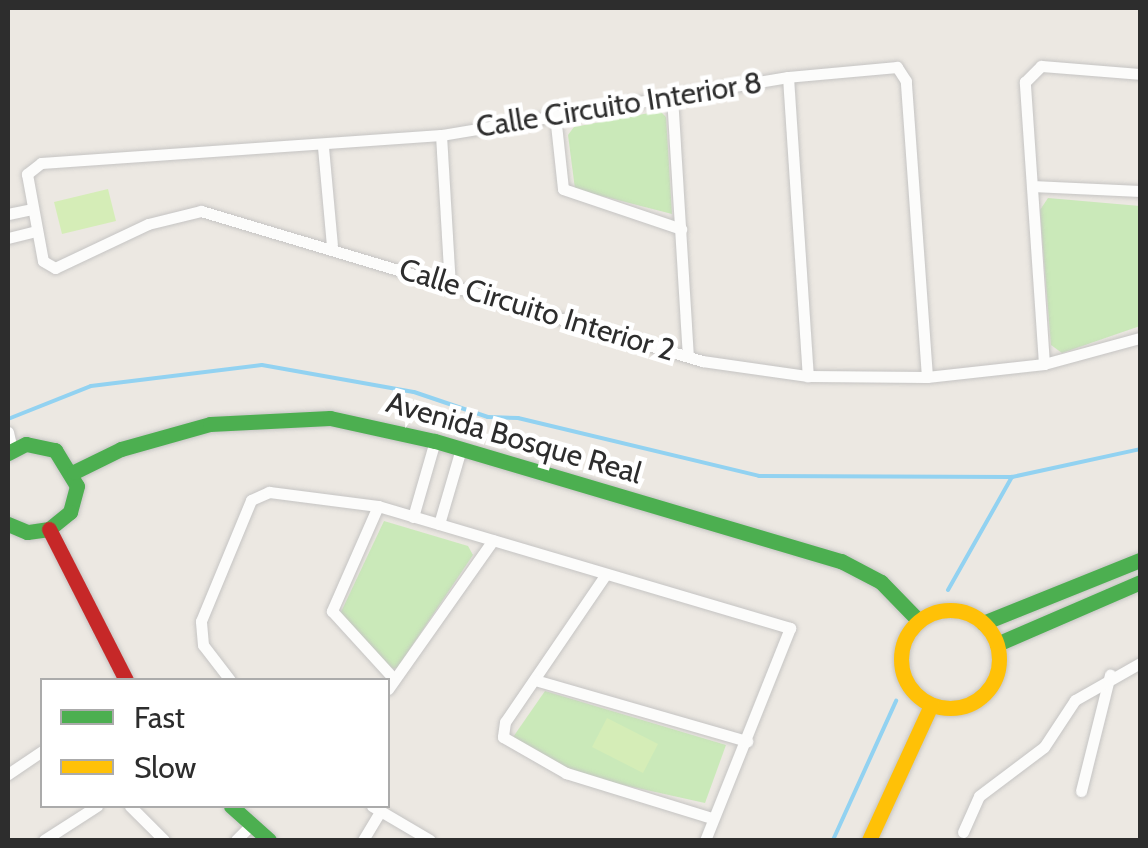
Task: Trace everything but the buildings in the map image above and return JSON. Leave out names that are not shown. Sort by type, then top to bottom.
[{"type":"street","name":"Calle Circuito Interior 8","points":[[30,169],[41,163],[323,147],[441,135],[788,77],[890,66],[904,76],[927,377]]},
{"type":"street","points":[[1044,364],[1024,89],[1031,69],[1140,74]]},
{"type":"street","points":[[788,77],[808,376]]},
{"type":"street","points":[[672,96],[688,356]]},
{"type":"street","points":[[556,115],[564,190],[681,230]]},
{"type":"street","points":[[441,135],[450,285]]},
{"type":"street","points":[[323,147],[332,246]]},
{"type":"street","name":"Calle Circuito Interior 2","points":[[30,169],[31,209],[43,261],[55,268],[148,224],[202,211],[332,246],[688,356],[808,376],[927,377],[1044,364],[1140,338]]},
{"type":"street","points":[[1032,186],[1140,191]]},
{"type":"street","points":[[8,214],[31,209]]},
{"type":"street","points":[[8,238],[36,231]]},
{"type":"street","name":"Avenida Bosque Real","points":[[74,472],[161,435],[250,418],[330,418],[461,449],[858,568],[919,621]]},
{"type":"street","points":[[8,432],[10,451],[41,444],[67,459],[74,472],[76,500],[49,529],[27,532],[8,524]]},
{"type":"street","points":[[413,516],[435,442]]},
{"type":"street","points":[[438,524],[461,449]]},
{"type":"street","points":[[228,678],[203,646],[199,629],[251,500],[281,492],[378,506],[790,628],[704,840]]},
{"type":"street","points":[[378,506],[332,611],[386,678]]},
{"type":"street","points":[[49,529],[125,678]]},
{"type":"street","points":[[391,684],[492,540]]},
{"type":"street","points":[[983,622],[1140,560]]},
{"type":"street","points":[[606,574],[505,722],[503,737],[512,748],[608,788],[711,818]]},
{"type":"street","points":[[997,644],[1140,582]]},
{"type":"street","points":[[959,610],[983,622],[997,644],[998,669],[984,694],[960,708],[931,704],[903,673],[904,645],[919,621],[959,610]]},
{"type":"street","points":[[963,832],[979,796],[1034,757],[1075,700],[1110,676],[1140,663]]},
{"type":"street","points":[[1081,790],[1110,676]]},
{"type":"street","points":[[536,680],[747,740]]},
{"type":"street","points":[[870,840],[931,704]]},
{"type":"street","points":[[8,774],[40,752]]},
{"type":"street","points":[[44,840],[94,808]]},
{"type":"street","points":[[132,808],[164,840]]},
{"type":"street","points":[[233,808],[268,840]]},
{"type":"street","points":[[363,840],[376,809],[430,840]]},
{"type":"street","points":[[236,840],[251,825]]},
{"type":"green space","points":[[660,111],[666,117],[672,214],[575,189],[568,135],[574,127]]},
{"type":"green space","points":[[108,189],[116,221],[62,234],[54,202]]},
{"type":"green space","points":[[1048,198],[1140,206],[1140,326],[1062,353],[1051,345],[1040,210]]},
{"type":"green space","points":[[384,521],[468,546],[473,555],[397,668],[389,669],[340,614]]},
{"type":"green space","points":[[545,691],[726,745],[705,803],[574,774],[511,740]]},
{"type":"green space","points":[[607,718],[658,744],[643,773],[592,747]]},
{"type":"waterway","points":[[8,419],[91,386],[262,365],[414,392],[488,417],[518,418],[759,476],[1012,477],[1140,449]]},
{"type":"waterway","points":[[948,590],[1012,477]]},
{"type":"waterway","points":[[833,840],[896,701]]},
{"type":"traffic: fast","points":[[74,472],[121,449],[210,424],[330,418],[435,441],[841,561],[881,582],[919,621]]},
{"type":"traffic: fast","points":[[8,453],[26,444],[55,450],[77,486],[70,512],[49,529],[27,532],[8,524]]},
{"type":"traffic: fast","points":[[983,623],[1140,560]]},
{"type":"traffic: fast","points":[[997,644],[1140,582]]},
{"type":"traffic: fast","points":[[233,808],[269,840]]},
{"type":"traffic: slow","points":[[950,610],[969,614],[985,624],[995,640],[999,659],[995,678],[985,694],[969,704],[950,708],[931,704],[915,694],[905,678],[901,659],[905,640],[915,624],[931,614],[950,610]]},
{"type":"traffic: slow","points":[[869,840],[931,705]]},
{"type":"traffic: jam","points":[[49,529],[125,678]]}]
